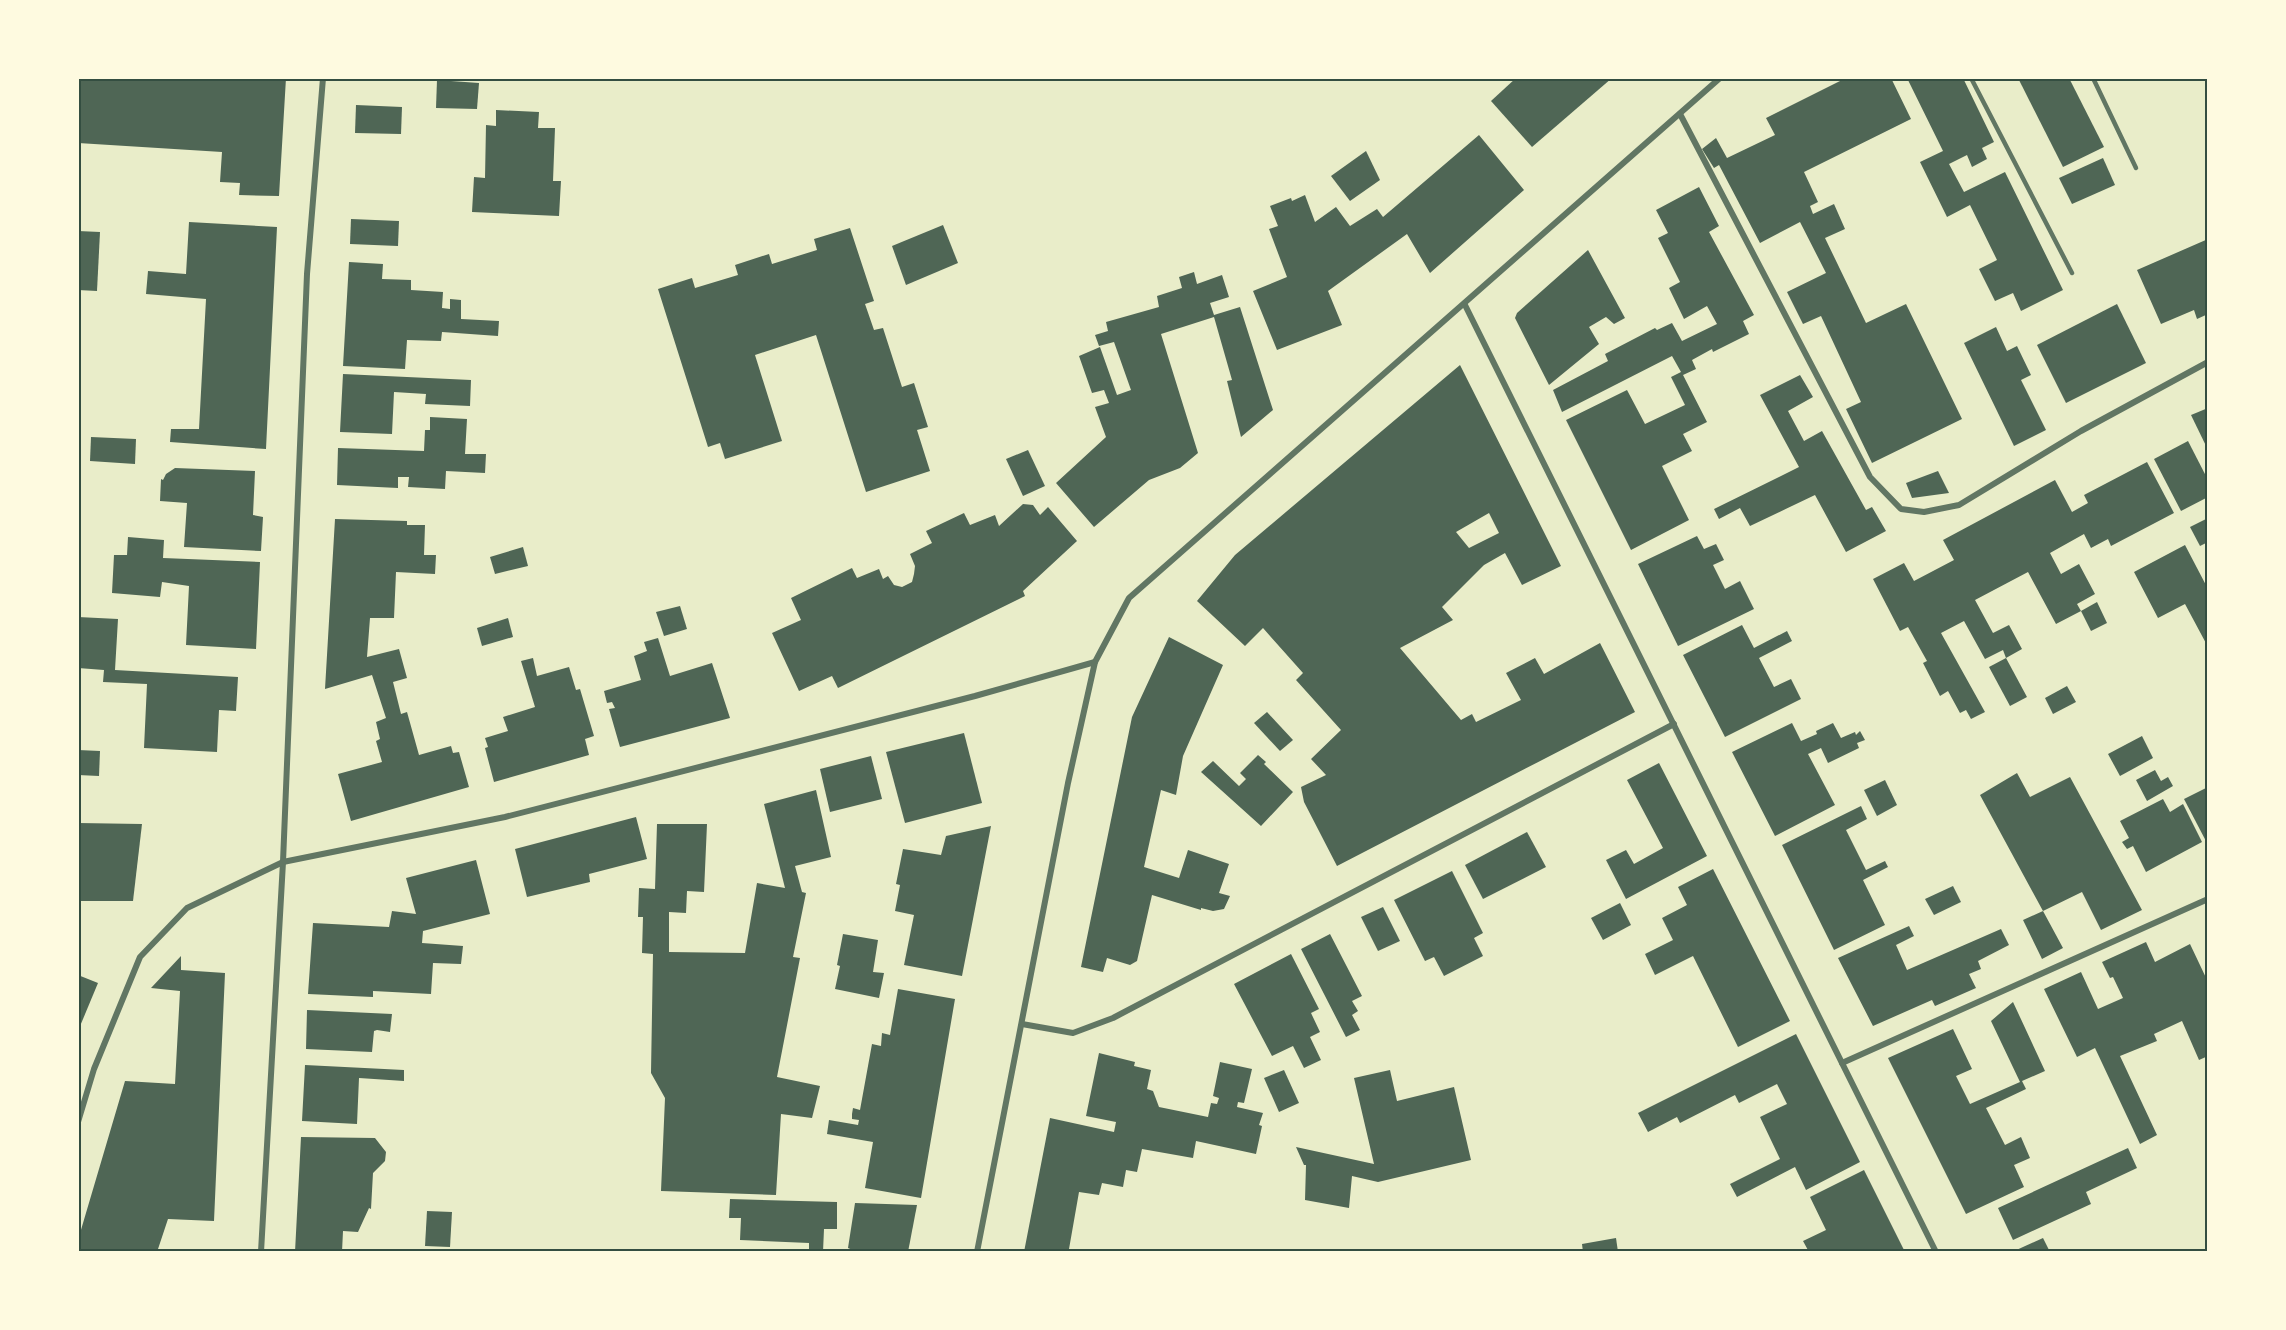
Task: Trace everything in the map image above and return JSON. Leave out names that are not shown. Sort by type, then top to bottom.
[{"type":"street","points":[[261,1252],[283,862],[308,274],[323,78]]},
{"type":"street","points":[[977,1252],[1068,783],[1095,662],[1129,598],[1720,78]]},
{"type":"street","points":[[1680,114],[1870,477],[1900,509],[1924,512],[1959,505],[2081,431],[2208,362]]},
{"type":"street","points":[[1465,304],[1936,1252]]},
{"type":"street","points":[[78,1122],[94,1069],[140,957],[187,908],[283,862],[505,817],[975,696],[1095,662]]},
{"type":"street","points":[[1022,1024],[1073,1033],[1113,1018],[1674,724]]},
{"type":"street","points":[[1842,1063],[2208,899]]},
{"type":"lane","points":[[1971,78],[2072,273]]},
{"type":"lane","points":[[2093,78],[2136,168]]},
{"type":"building","points":[[78,78],[286,78],[279,196],[239,195],[240,183],[220,182],[222,152],[78,143]]},
{"type":"building","points":[[1516,78],[1612,78],[1532,147],[1491,101]]},
{"type":"building","points":[[1846,78],[1891,78],[1911,119],[1804,172],[1818,202],[1810,206],[1813,214],[1834,204],[1845,229],[1825,238],[1866,323],[1906,304],[1962,419],[1872,463],[1846,409],[1861,402],[1821,316],[1803,324],[1787,292],[1826,273],[1800,222],[1760,243],[1719,165],[1714,168],[1702,149],[1716,138],[1727,158],[1775,135],[1766,118]]},
{"type":"building","points":[[1907,78],[1963,78],[1994,142],[1982,148],[1987,159],[1972,167],[1967,155],[1949,164],[1964,192],[2005,172],[2063,290],[2021,311],[2013,293],[1995,301],[1979,269],[1997,260],[1970,205],[1947,217],[1920,162],[1943,151]]},
{"type":"building","points":[[2018,78],[2069,78],[2104,147],[2063,167]]},
{"type":"building","points":[[437,80],[479,83],[477,109],[436,108]]},
{"type":"building","points":[[356,105],[402,107],[401,134],[355,133]]},
{"type":"building","points":[[496,110],[539,112],[538,128],[555,128],[553,181],[561,181],[559,216],[472,212],[474,177],[485,178],[486,125],[496,126]]},
{"type":"building","points":[[1479,135],[1524,190],[1430,273],[1407,234],[1328,291],[1342,325],[1277,350],[1253,291],[1287,277],[1269,229],[1278,226],[1270,206],[1291,198],[1292,201],[1305,195],[1315,222],[1336,207],[1350,226],[1377,209],[1383,217]]},
{"type":"building","points":[[1366,151],[1380,180],[1350,201],[1331,176]]},
{"type":"building","points":[[2103,158],[2115,185],[2072,204],[2059,178]]},
{"type":"building","points":[[1699,187],[1719,226],[1709,232],[1754,315],[1743,321],[1749,334],[1692,360],[1696,369],[1683,375],[1707,422],[1683,434],[1692,451],[1662,466],[1689,520],[1631,550],[1566,420],[1627,390],[1645,424],[1685,405],[1671,377],[1681,372],[1672,356],[1562,412],[1553,390],[1608,361],[1605,354],[1655,328],[1657,330],[1672,323],[1682,341],[1717,324],[1707,306],[1684,319],[1669,288],[1680,282],[1658,238],[1668,233],[1656,210]]},
{"type":"building","points":[[351,219],[399,221],[398,246],[350,244]]},
{"type":"building","points":[[189,222],[277,227],[266,449],[170,442],[171,429],[199,429],[206,299],[146,294],[148,271],[186,274]]},
{"type":"building","points":[[943,225],[958,263],[906,285],[892,246]]},
{"type":"building","points":[[850,228],[874,301],[865,304],[874,330],[883,328],[902,387],[914,383],[928,427],[917,430],[930,471],[866,492],[816,335],[755,355],[782,441],[725,459],[720,443],[708,447],[658,289],[692,278],[695,288],[738,275],[735,265],[769,254],[772,264],[817,250],[814,239]]},
{"type":"building","points":[[78,231],[100,232],[97,291],[78,290]]},
{"type":"building","points":[[2208,239],[2208,314],[2197,319],[2194,310],[2161,324],[2137,270]]},
{"type":"building","points":[[1588,250],[1625,318],[1614,324],[1606,317],[1589,327],[1599,344],[1549,385],[1515,318],[1517,313]]},
{"type":"building","points":[[349,262],[383,264],[382,279],[411,280],[411,290],[443,292],[442,308],[450,309],[450,299],[461,300],[461,319],[499,321],[498,336],[442,332],[441,341],[407,340],[405,369],[343,366]]},
{"type":"building","points":[[1194,272],[1197,284],[1222,275],[1229,297],[1210,303],[1214,315],[1240,307],[1273,410],[1241,437],[1227,381],[1232,380],[1214,317],[1161,334],[1198,453],[1180,468],[1149,480],[1094,527],[1056,483],[1106,437],[1095,407],[1109,403],[1104,390],[1092,393],[1079,356],[1100,347],[1117,395],[1131,390],[1114,342],[1099,346],[1095,335],[1108,331],[1106,322],[1159,307],[1157,296],[1182,288],[1179,277]]},
{"type":"building","points":[[2117,304],[2146,363],[2066,403],[2037,345]]},
{"type":"building","points":[[1996,327],[2007,351],[2017,346],[2031,375],[2021,380],[2046,430],[2014,446],[1964,343]]},
{"type":"building","points":[[1460,365],[1561,566],[1522,585],[1505,553],[1484,565],[1442,607],[1453,620],[1400,648],[1461,720],[1472,714],[1476,722],[1521,700],[1506,673],[1535,658],[1544,674],[1600,643],[1635,712],[1337,866],[1304,802],[1301,787],[1326,775],[1311,759],[1341,730],[1296,680],[1303,673],[1263,628],[1245,646],[1197,601],[1235,555]],"holes":[[[1489,513],[1499,533],[1469,548],[1456,532]]]},
{"type":"building","points":[[343,374],[471,380],[470,406],[425,404],[426,394],[394,392],[392,434],[340,432]]},
{"type":"building","points":[[1800,375],[1813,397],[1788,411],[1804,441],[1822,431],[1866,510],[1872,507],[1886,531],[1846,552],[1815,495],[1750,526],[1740,508],[1719,519],[1714,509],[1799,467],[1760,395]]},
{"type":"building","points":[[2208,408],[2208,450],[2191,415]]},
{"type":"building","points":[[430,417],[467,419],[465,454],[486,454],[485,473],[446,471],[445,489],[408,487],[409,477],[398,477],[398,488],[337,485],[338,448],[424,451],[425,430],[430,430]]},
{"type":"building","points":[[91,437],[136,439],[135,464],[90,461]]},
{"type":"building","points":[[2188,441],[2208,480],[2208,497],[2181,511],[2154,459]]},
{"type":"building","points":[[1028,450],[1045,486],[1023,496],[1006,459]]},
{"type":"building","points":[[2147,462],[2174,513],[2111,546],[2108,539],[2091,548],[2084,534],[2050,553],[2061,574],[2079,564],[2095,594],[2077,604],[2081,611],[2056,624],[2028,572],[1975,600],[1993,633],[2009,625],[2022,649],[2006,658],[2003,650],[1985,659],[1964,621],[1941,633],[1985,712],[1971,719],[1966,710],[1960,713],[1948,691],[1940,696],[1923,663],[1927,661],[1908,627],[1900,631],[1873,579],[1904,563],[1914,581],[1954,560],[1943,540],[2055,480],[2072,512],[2088,503],[2084,495]]},
{"type":"building","points":[[175,468],[255,471],[253,515],[263,517],[261,551],[184,547],[187,503],[160,501],[161,479],[163,480],[166,474]]},
{"type":"building","points":[[1938,471],[1949,493],[1912,498],[1906,483]]},
{"type":"building","points":[[1023,504],[1033,505],[1040,515],[1048,507],[1077,541],[1023,591],[1025,596],[838,688],[832,676],[799,691],[772,633],[801,620],[791,598],[852,568],[857,578],[879,569],[883,579],[888,576],[894,585],[902,587],[912,582],[914,574],[915,566],[910,554],[932,543],[926,531],[964,513],[970,525],[995,515],[999,526]]},
{"type":"building","points":[[2208,518],[2208,542],[2200,546],[2190,527]]},
{"type":"building","points":[[335,519],[407,521],[407,525],[425,525],[424,555],[436,555],[435,574],[396,572],[394,618],[370,618],[367,657],[399,649],[407,678],[393,682],[401,714],[407,712],[419,755],[451,746],[453,753],[459,752],[469,787],[351,821],[338,774],[382,762],[376,741],[380,739],[376,722],[386,718],[372,675],[325,689]]},
{"type":"building","points":[[1697,536],[1704,549],[1716,544],[1724,560],[1713,565],[1725,589],[1740,581],[1754,609],[1678,646],[1638,564]]},
{"type":"building","points":[[128,537],[164,540],[163,558],[260,562],[256,649],[186,645],[189,586],[162,582],[160,597],[112,593],[114,555],[127,555]]},
{"type":"building","points":[[2185,545],[2208,589],[2208,647],[2185,604],[2158,618],[2134,572]]},
{"type":"building","points":[[523,547],[528,566],[495,574],[490,557]]},
{"type":"building","points":[[2097,602],[2107,623],[2091,631],[2081,611]]},
{"type":"building","points":[[680,606],[687,629],[664,636],[656,612]]},
{"type":"building","points":[[78,617],[118,619],[115,670],[238,677],[236,711],[219,710],[217,752],[144,748],[147,684],[103,682],[104,670],[78,668]]},
{"type":"building","points":[[508,618],[513,637],[482,646],[477,628]]},
{"type":"building","points":[[1742,625],[1754,648],[1787,631],[1792,641],[1759,658],[1774,687],[1791,679],[1801,699],[1725,737],[1683,655]]},
{"type":"building","points":[[1169,637],[1223,665],[1183,756],[1176,795],[1161,790],[1144,867],[1179,878],[1188,850],[1229,864],[1219,893],[1230,896],[1224,909],[1213,911],[1201,908],[1201,910],[1152,895],[1137,961],[1130,965],[1107,958],[1103,972],[1081,967],[1132,717]]},
{"type":"building","points":[[658,638],[670,676],[712,663],[730,718],[620,747],[609,709],[615,708],[612,702],[607,703],[604,691],[641,680],[634,656],[647,651],[644,642]]},
{"type":"building","points":[[533,658],[537,676],[569,667],[576,690],[580,689],[594,736],[585,739],[589,755],[494,782],[485,748],[488,747],[485,738],[508,731],[503,717],[535,707],[521,661]]},
{"type":"building","points":[[2006,658],[2027,697],[2010,706],[1989,667]]},
{"type":"building","points":[[2067,686],[2076,702],[2053,714],[2045,698]]},
{"type":"building","points":[[1267,712],[1293,740],[1280,751],[1254,723]]},
{"type":"building","points":[[1792,723],[1801,741],[1833,723],[1841,738],[1855,732],[1856,735],[1860,731],[1865,740],[1857,743],[1859,748],[1828,763],[1821,748],[1808,754],[1835,805],[1775,836],[1732,752]]},
{"type":"building","points":[[964,733],[982,803],[905,823],[886,752]]},
{"type":"building","points":[[2142,736],[2153,758],[2120,776],[2108,754]]},
{"type":"building","points":[[78,750],[100,751],[99,776],[78,775]]},
{"type":"building","points":[[1258,755],[1266,762],[1264,764],[1293,792],[1261,826],[1201,772],[1213,761],[1239,786],[1246,779],[1240,773]]},
{"type":"building","points":[[871,756],[882,799],[830,812],[820,769]]},
{"type":"building","points":[[1659,763],[1707,856],[1626,899],[1606,860],[1626,850],[1634,864],[1663,848],[1627,780]]},
{"type":"building","points":[[2155,770],[2161,781],[2168,777],[2173,786],[2147,801],[2136,780]]},
{"type":"building","points":[[2017,773],[2030,797],[2070,777],[2142,910],[2101,930],[2082,892],[2043,911],[1980,795]]},
{"type":"building","points":[[1885,780],[1897,805],[1877,816],[1864,790]]},
{"type":"building","points":[[2208,787],[2208,845],[2184,799]]},
{"type":"building","points":[[816,790],[831,857],[795,866],[802,892],[806,893],[793,957],[800,958],[777,1077],[820,1086],[812,1118],[781,1114],[776,1195],[661,1191],[665,1098],[651,1073],[653,954],[642,953],[643,917],[638,917],[639,888],[655,889],[657,824],[707,824],[704,892],[687,891],[686,913],[669,912],[669,952],[745,953],[757,883],[785,888],[764,804]]},
{"type":"building","points":[[2163,799],[2170,812],[2183,804],[2202,842],[2146,872],[2133,846],[2127,849],[2122,842],[2129,838],[2120,821]]},
{"type":"building","points":[[1861,806],[1867,819],[1846,830],[1866,870],[1885,861],[1888,867],[1863,880],[1885,925],[1834,950],[1782,845]]},
{"type":"building","points":[[636,817],[647,859],[589,874],[590,882],[527,897],[515,849]]},
{"type":"building","points":[[78,823],[142,824],[133,901],[78,901]]},
{"type":"building","points":[[991,826],[962,976],[904,965],[914,915],[895,911],[900,885],[896,884],[903,849],[941,855],[946,836]]},
{"type":"building","points":[[1527,832],[1546,867],[1483,899],[1465,865]]},
{"type":"building","points":[[476,860],[490,914],[423,931],[422,943],[463,946],[461,964],[433,963],[431,994],[373,991],[373,997],[308,994],[313,923],[389,927],[392,911],[416,914],[406,878]]},
{"type":"building","points":[[1713,869],[1790,1021],[1738,1047],[1693,956],[1655,975],[1645,954],[1673,940],[1662,918],[1687,905],[1678,887]]},
{"type":"building","points":[[1452,871],[1483,933],[1474,938],[1483,956],[1444,976],[1434,957],[1425,961],[1394,900]]},
{"type":"building","points":[[1953,886],[1961,902],[1934,915],[1925,899]]},
{"type":"building","points":[[1620,903],[1631,925],[1603,940],[1591,918]]},
{"type":"building","points":[[1383,907],[1400,941],[1378,951],[1361,917]]},
{"type":"building","points":[[2043,911],[2063,948],[2042,959],[2023,920]]},
{"type":"building","points":[[1909,926],[1914,936],[1896,945],[1907,970],[2001,929],[2009,945],[1978,961],[1981,969],[1969,974],[1976,988],[1935,1006],[1932,1000],[1873,1026],[1838,958]]},
{"type":"building","points":[[843,934],[878,940],[873,972],[884,973],[879,998],[835,989]]},
{"type":"building","points":[[1330,934],[1362,996],[1352,1001],[1358,1011],[1352,1015],[1360,1030],[1346,1037],[1301,949]]},
{"type":"building","points":[[2146,942],[2155,962],[2190,944],[2208,982],[2208,1056],[2199,1060],[2182,1021],[2154,1034],[2157,1041],[2120,1056],[2157,1135],[2140,1144],[2095,1048],[2077,1057],[2044,989],[2081,972],[2098,1009],[2123,998],[2113,977],[2110,978],[2102,962]]},
{"type":"building","points":[[1291,954],[1319,1009],[1311,1013],[1320,1032],[1310,1037],[1321,1060],[1304,1068],[1293,1046],[1272,1056],[1234,984]]},
{"type":"building","points":[[181,956],[181,970],[225,973],[214,1221],[168,1219],[157,1252],[78,1252],[78,1240],[125,1081],[175,1084],[180,991],[151,988]]},
{"type":"building","points":[[78,975],[98,983],[78,1031]]},
{"type":"building","points":[[898,989],[955,999],[921,1198],[865,1188],[873,1142],[827,1134],[829,1120],[858,1125],[859,1120],[852,1119],[853,1108],[860,1110],[872,1044],[881,1046],[882,1033],[890,1035]]},
{"type":"building","points":[[2013,1002],[2045,1071],[2022,1081],[2026,1089],[1986,1108],[2005,1145],[2021,1137],[2030,1158],[2014,1165],[2024,1187],[1966,1214],[1888,1058],[1953,1029],[1972,1069],[1956,1076],[1970,1104],[2020,1082],[1991,1021]]},
{"type":"building","points":[[307,1010],[392,1014],[390,1032],[374,1031],[372,1052],[306,1049]]},
{"type":"building","points":[[1796,1034],[1860,1162],[1806,1190],[1795,1167],[1737,1197],[1730,1184],[1780,1159],[1760,1117],[1787,1104],[1777,1084],[1739,1103],[1735,1095],[1680,1123],[1677,1117],[1648,1132],[1638,1113]]},
{"type":"building","points":[[1099,1053],[1135,1062],[1134,1066],[1151,1070],[1147,1089],[1153,1091],[1159,1107],[1208,1117],[1211,1103],[1217,1104],[1219,1098],[1213,1096],[1220,1062],[1252,1069],[1244,1103],[1238,1102],[1237,1107],[1263,1113],[1259,1125],[1262,1126],[1256,1154],[1196,1141],[1193,1158],[1142,1149],[1137,1172],[1126,1170],[1123,1187],[1102,1183],[1099,1195],[1079,1192],[1069,1249],[1080,1252],[1024,1252],[1050,1118],[1114,1132],[1116,1122],[1086,1116]]},
{"type":"building","points":[[305,1065],[404,1070],[404,1081],[359,1078],[357,1124],[302,1121]]},
{"type":"building","points":[[1284,1070],[1299,1103],[1279,1112],[1264,1078]]},
{"type":"building","points":[[1390,1070],[1397,1101],[1454,1087],[1471,1160],[1378,1182],[1352,1176],[1349,1208],[1305,1200],[1306,1165],[1296,1147],[1374,1164],[1354,1078]]},
{"type":"building","points":[[301,1137],[375,1138],[386,1152],[385,1161],[373,1173],[371,1209],[369,1208],[358,1232],[343,1231],[342,1252],[295,1252]]},
{"type":"building","points":[[2128,1148],[2137,1168],[2086,1192],[2091,1204],[2013,1240],[1998,1208]]},
{"type":"building","points":[[1864,1170],[1905,1252],[1809,1252],[1803,1241],[1826,1230],[1810,1197]]},
{"type":"building","points":[[730,1199],[837,1202],[837,1229],[824,1229],[823,1252],[809,1252],[809,1243],[740,1240],[741,1218],[729,1218]]},
{"type":"building","points":[[855,1203],[917,1205],[908,1252],[857,1252],[848,1248]]},
{"type":"building","points":[[427,1211],[452,1212],[450,1247],[425,1246]]},
{"type":"building","points":[[1616,1238],[1618,1252],[1583,1252],[1582,1244]]},
{"type":"building","points":[[2043,1238],[2050,1252],[2012,1252]]}]
